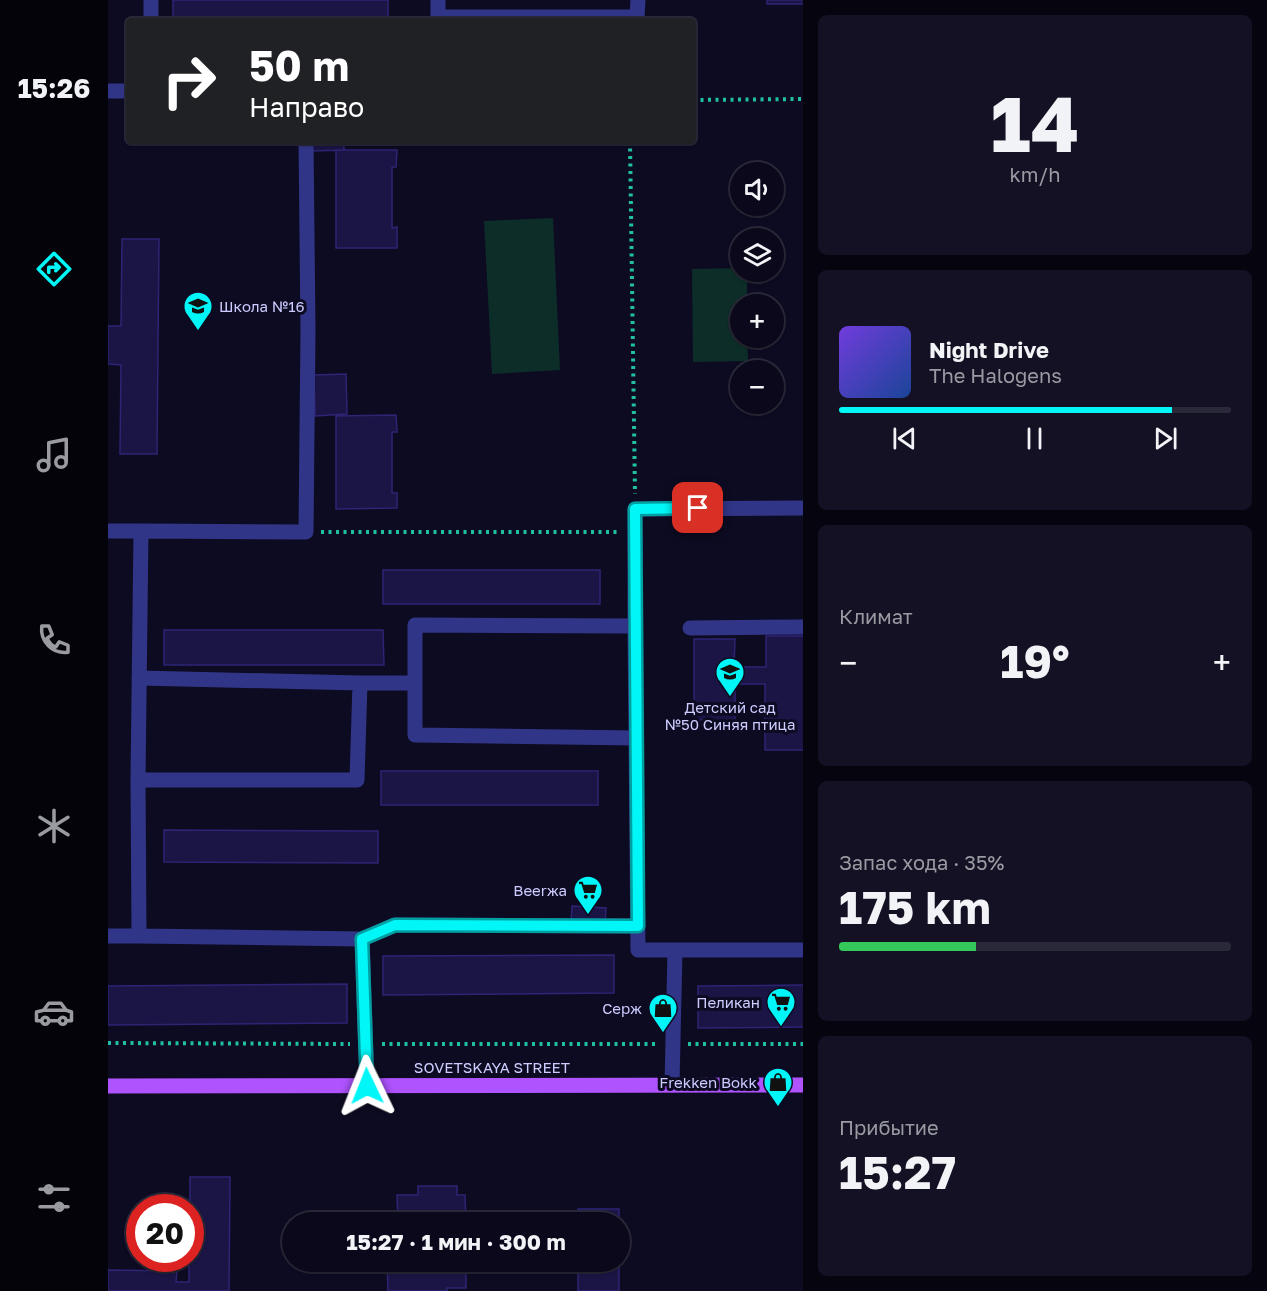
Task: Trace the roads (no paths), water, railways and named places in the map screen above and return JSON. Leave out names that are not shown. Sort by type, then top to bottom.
[{"type":"main road","name":"SOVETSKAYA STREET","points":[[108,1086],[803,1084]]},
{"type":"lane","points":[[151,0],[151,18]]},
{"type":"lane","points":[[438,0],[438,17],[637,17],[638,0]]},
{"type":"lane","points":[[108,91],[126,91]]},
{"type":"lane","points":[[108,531],[306,532],[308,331],[306,144]]},
{"type":"lane","points":[[803,508],[635,509],[638,950],[803,950]]},
{"type":"lane","points":[[139,936],[141,531]]},
{"type":"lane","points":[[635,626],[415,625],[415,735],[636,738]]},
{"type":"lane","points":[[690,628],[803,627]]},
{"type":"lane","points":[[139,678],[415,683]]},
{"type":"lane","points":[[138,780],[357,780],[360,682]]},
{"type":"lane","points":[[108,936],[362,939],[395,925],[638,926]]},
{"type":"lane","points":[[362,939],[367,1086]]},
{"type":"lane","points":[[672,1085],[675,950]]},
{"type":"place","name":"Школа №16","points":[[198,332]]},
{"type":"place","name":"Детский сад №50 Синяя птица","points":[[730,698]]},
{"type":"place","name":"Beerжа","points":[[588,916]]},
{"type":"place","name":"Пеликан","points":[[781,1028]]},
{"type":"place","name":"Серж","points":[[663,1034]]},
{"type":"place","name":"Frekken Bokk","points":[[778,1108]]}]
